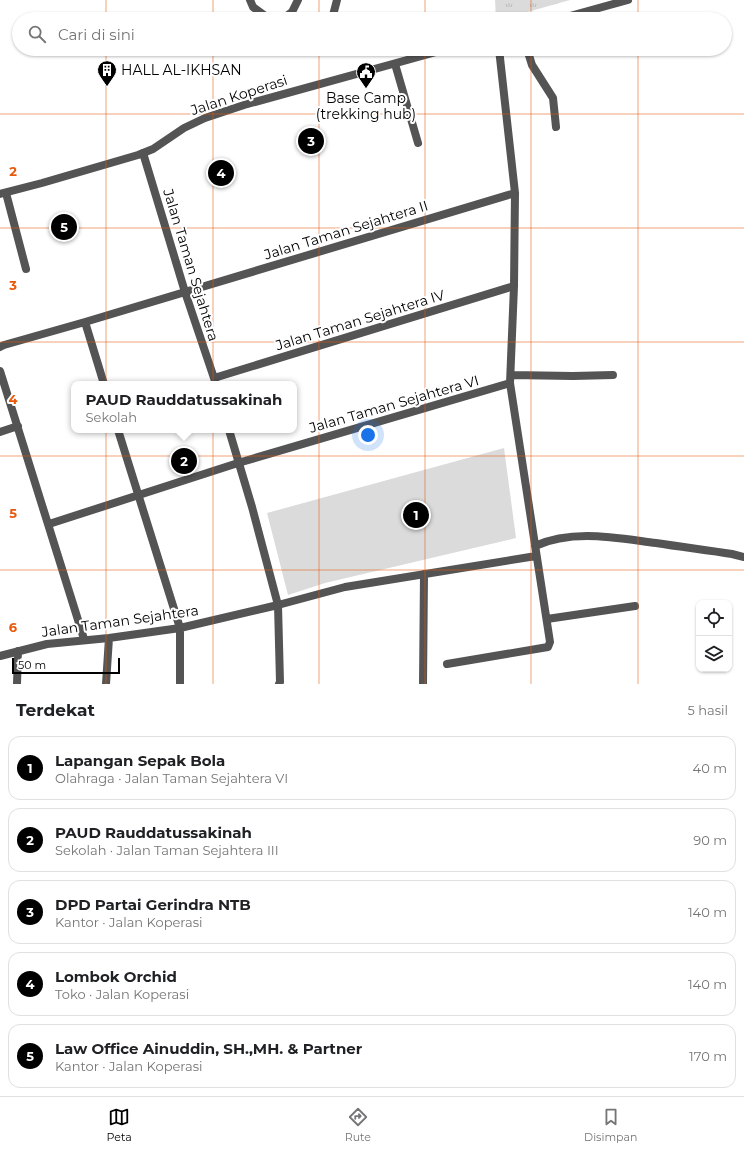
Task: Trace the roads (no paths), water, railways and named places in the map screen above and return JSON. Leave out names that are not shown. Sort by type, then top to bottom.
[{"type":"street","points":[[250,0],[253,7],[260,12]]},
{"type":"street","points":[[292,12],[298,0]]},
{"type":"street","points":[[334,12],[337,0]]},
{"type":"street","points":[[584,12],[628,0]]},
{"type":"street","name":"Jalan Koperasi","points":[[3,193],[42,184],[144,153],[153,149],[184,128],[205,118],[244,105],[423,56]]},
{"type":"street","points":[[448,664],[548,647],[550,642],[536,556],[511,379],[515,193],[500,56]]},
{"type":"street","points":[[529,56],[532,65],[553,98],[556,127]]},
{"type":"street","points":[[395,64],[418,143]]},
{"type":"street","name":"Jalan Taman Sejahtera","points":[[144,153],[185,292],[215,381]]},
{"type":"street","points":[[3,193],[26,269]]},
{"type":"street","name":"Jalan Taman Sejahtera II","points":[[0,347],[515,193]]},
{"type":"street","name":"Jalan Taman Sejahtera IV","points":[[215,381],[514,286]]},
{"type":"street","points":[[85,322],[103,381]]},
{"type":"street","points":[[0,371],[84,639]]},
{"type":"street","name":"Jalan Taman Sejahtera VI","points":[[49,524],[138,494],[511,379],[613,375]]},
{"type":"street","points":[[0,432],[18,426]]},
{"type":"street","points":[[119,433],[180,628],[180,684]]},
{"type":"street","points":[[230,433],[252,507],[278,604],[279,684]]},
{"type":"street","points":[[535,546],[552,539],[586,536],[615,537],[744,557]]},
{"type":"street","name":"Jalan Taman Sejahtera","points":[[0,656],[47,644],[84,639],[109,638],[180,628],[345,587],[536,556]]},
{"type":"street","points":[[423,684],[424,574]]},
{"type":"street","points":[[547,619],[635,606]]},
{"type":"street","points":[[106,684],[109,638]]},
{"type":"street","points":[[18,651],[18,684]]},
{"type":"place","name":"HALL AL-IKHSAN","points":[[107,87]]},
{"type":"place","name":"Base Camp (trekking hub)","points":[[366,89]]},
{"type":"place","name":"DPD Partai Gerindra NTB","points":[[311,141]]},
{"type":"place","name":"Lombok Orchid","points":[[221,173]]},
{"type":"place","name":"Law Office Ainuddin, SH.,MH. & Partner","points":[[64,227]]},
{"type":"place","name":"PAUD Rauddatussakinah","points":[[184,461]]},
{"type":"place","name":"Lapangan Sepak Bola","points":[[416,515]]}]
